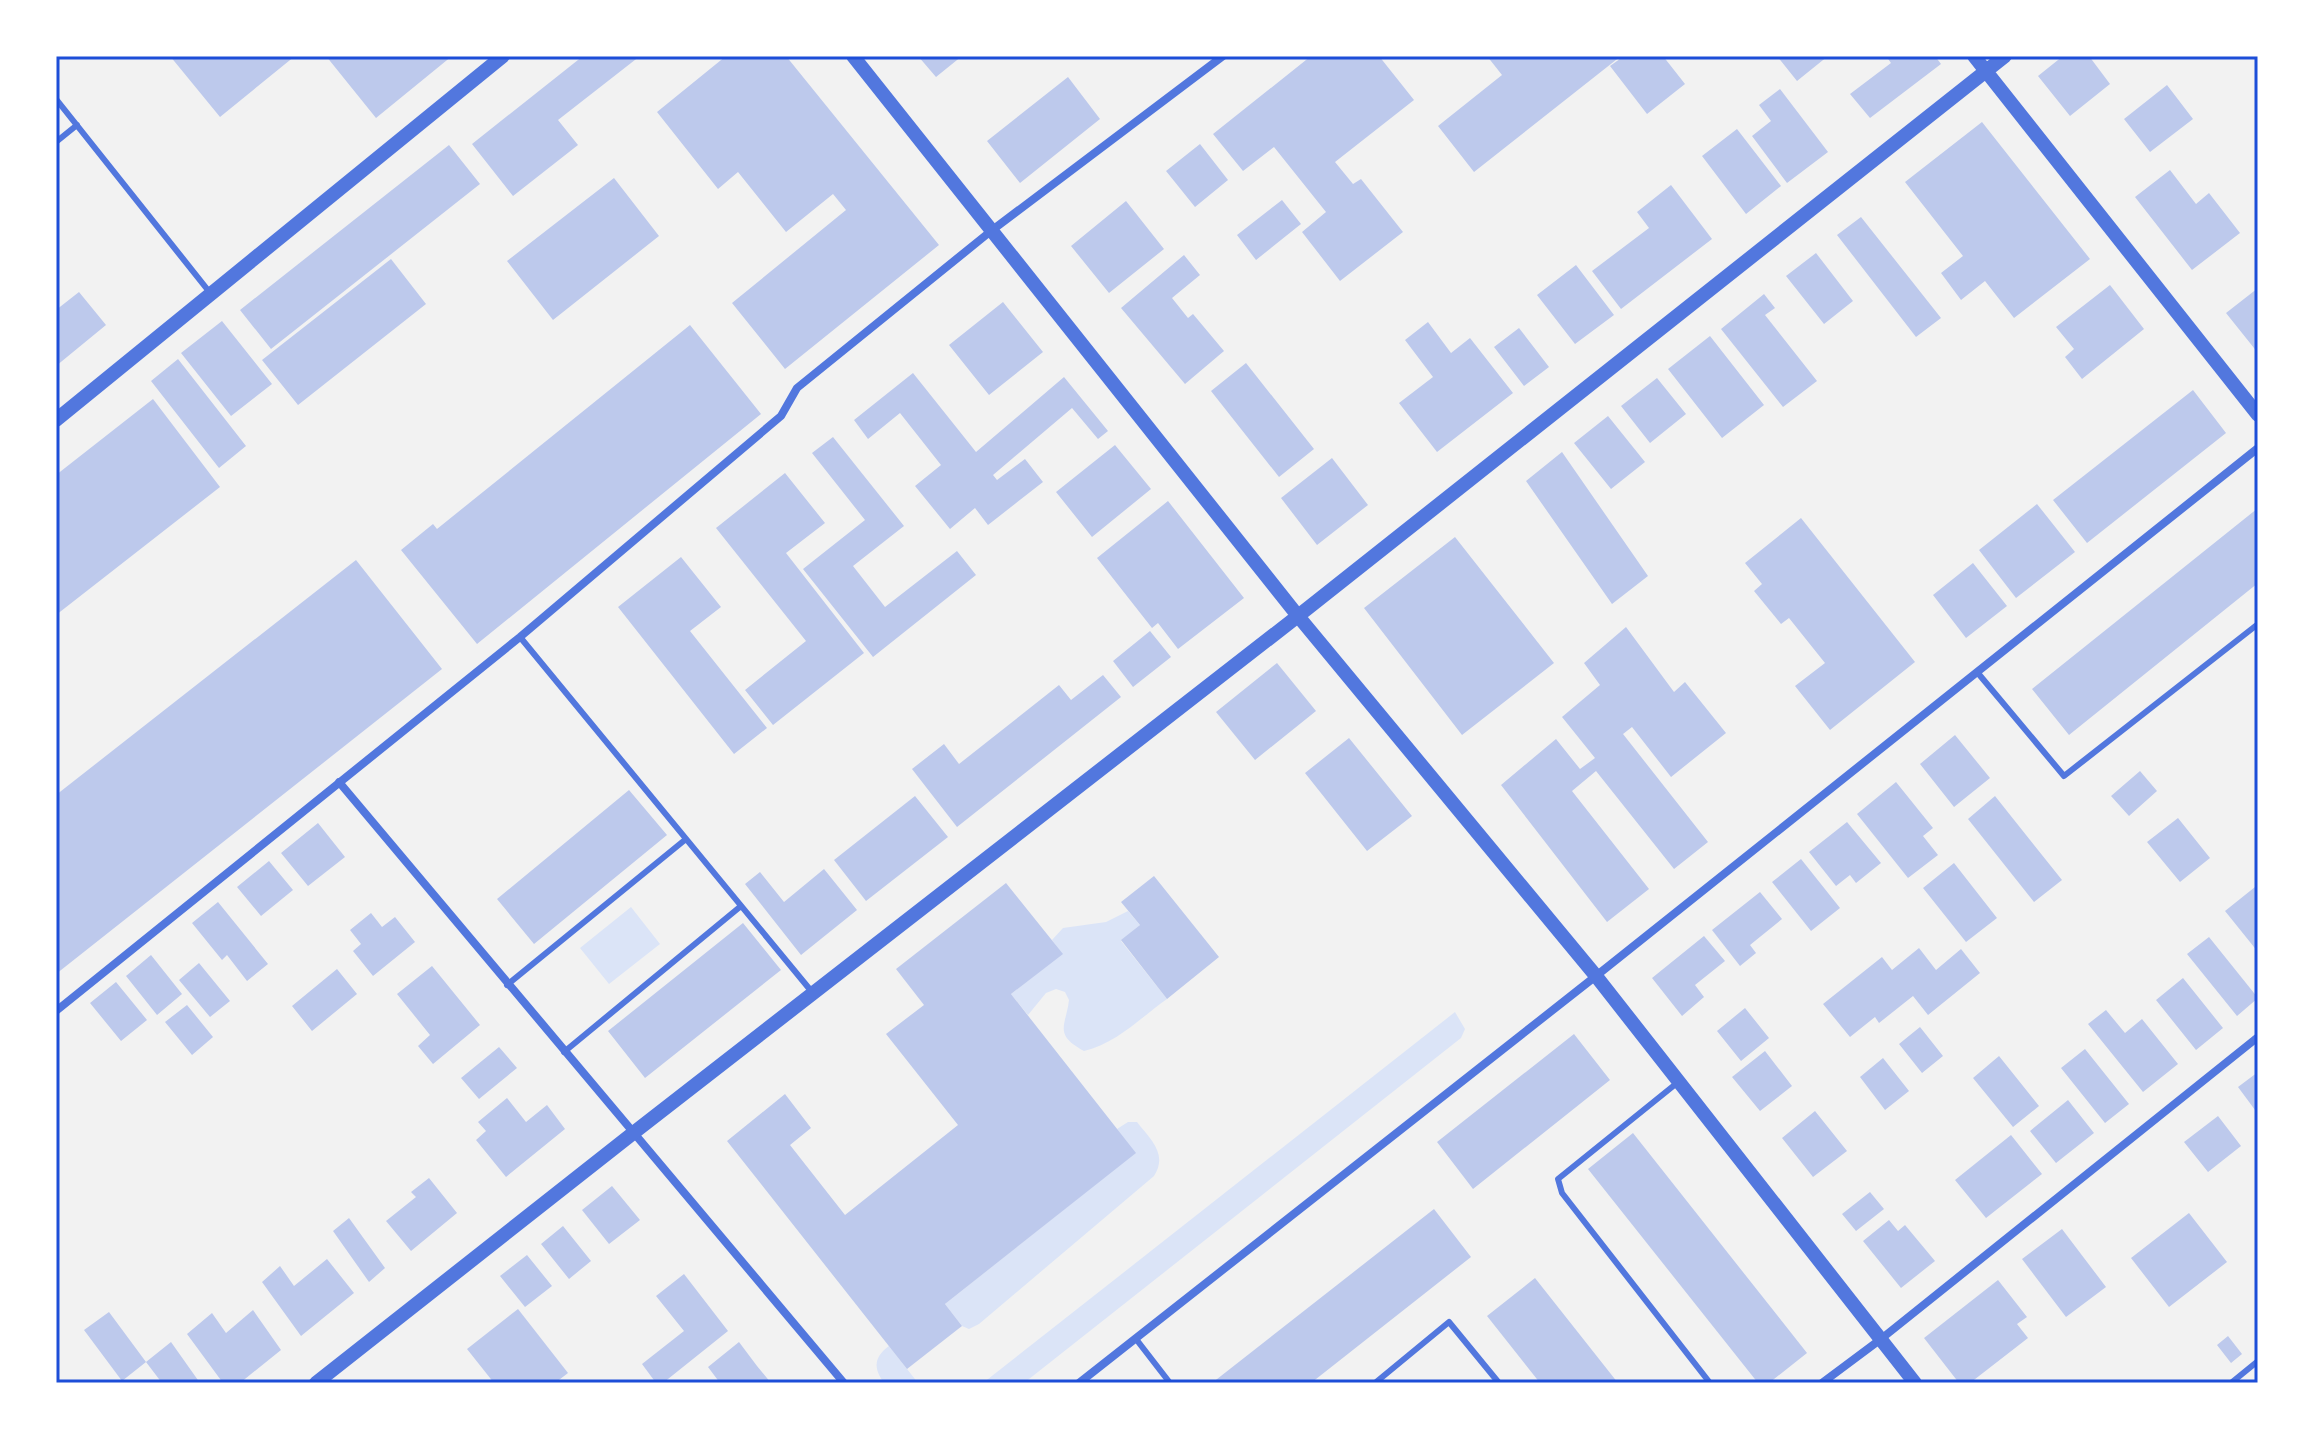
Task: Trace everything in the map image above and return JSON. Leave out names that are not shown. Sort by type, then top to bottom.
[{"type":"street","points":[[56,420],[503,56]]},
{"type":"street","points":[[853,56],[1298,616],[1596,976],[1915,1383]]},
{"type":"street","points":[[56,1011],[520,637],[781,416],[797,388],[991,231],[1223,56]]},
{"type":"street","points":[[1974,56],[2258,415]]},
{"type":"street","points":[[316,1383],[812,992],[1298,616],[2005,56]]},
{"type":"street","points":[[1079,1383],[2258,448]]},
{"type":"street","points":[[339,782],[844,1383]]},
{"type":"street","points":[[1822,1383],[2258,1037]]},
{"type":"lane","points":[[56,99],[211,294]]},
{"type":"lane","points":[[56,142],[77,125]]},
{"type":"lane","points":[[1977,672],[2064,776],[2258,624]]},
{"type":"lane","points":[[520,637],[812,992]]},
{"type":"lane","points":[[507,985],[686,839]]},
{"type":"lane","points":[[564,1052],[741,906]]},
{"type":"lane","points":[[1678,1082],[1558,1179],[1562,1193],[1710,1383]]},
{"type":"lane","points":[[1375,1383],[1449,1322],[1499,1383]]},
{"type":"lane","points":[[1136,1339],[1170,1383]]},
{"type":"lane","points":[[2231,1383],[2258,1361]]},
{"type":"shaded area","points":[[631,907],[660,944],[609,984],[580,948]]},
{"type":"shaded area","points":[[1128,911],[1140,925],[1121,941],[1167,999],[1118,1036],[1084,1051],[1068,1040],[1065,1034],[1069,1000],[1065,992],[1056,989],[1046,993],[1028,1015],[1011,994],[1062,954],[1052,940],[1063,928],[1106,922]]},
{"type":"shaded area","points":[[1455,1012],[1465,1029],[1461,1038],[1024,1383],[983,1383]]},
{"type":"shaded area","points":[[1128,1122],[1137,1122],[1156,1148],[1159,1161],[1154,1176],[979,1324],[969,1329],[962,1326],[945,1304],[1135,1153],[1117,1129]]},
{"type":"shaded area","points":[[889,1346],[918,1383],[884,1383],[877,1363],[880,1354]]},
{"type":"building","points":[[170,56],[295,56],[220,117]]},
{"type":"building","points":[[326,56],[452,56],[376,118]]},
{"type":"building","points":[[583,56],[640,56],[558,120],[578,145],[513,196],[472,144]]},
{"type":"building","points":[[726,56],[786,56],[939,245],[785,369],[732,303],[846,210],[833,194],[786,232],[738,172],[718,189],[657,112]]},
{"type":"building","points":[[918,56],[962,56],[936,77]]},
{"type":"building","points":[[1311,56],[1379,56],[1414,100],[1335,162],[1353,184],[1361,179],[1403,232],[1340,281],[1302,232],[1326,212],[1274,147],[1243,171],[1213,134]]},
{"type":"building","points":[[1487,56],[1621,56],[1474,172],[1438,126],[1502,75]]},
{"type":"building","points":[[1624,56],[1663,56],[1685,84],[1647,114],[1610,66]]},
{"type":"building","points":[[1777,56],[1828,56],[1797,81]]},
{"type":"building","points":[[1886,56],[1935,56],[1941,64],[1870,118],[1850,94],[1891,63]]},
{"type":"building","points":[[2063,56],[2089,56],[2110,84],[2070,116],[2038,76]]},
{"type":"building","points":[[1068,77],[1100,119],[1020,183],[987,141]]},
{"type":"building","points":[[2167,85],[2193,119],[2150,152],[2124,119]]},
{"type":"building","points":[[1780,89],[1828,152],[1787,183],[1752,136],[1771,121],[1759,105]]},
{"type":"building","points":[[1982,122],[2090,259],[2014,318],[1985,281],[1961,300],[1941,273],[1963,256],[1905,182]]},
{"type":"building","points":[[1737,129],[1781,186],[1746,214],[1702,156]]},
{"type":"building","points":[[1200,144],[1228,180],[1195,207],[1166,171]]},
{"type":"building","points":[[449,145],[480,184],[271,349],[240,310]]},
{"type":"building","points":[[2170,170],[2196,204],[2209,193],[2240,233],[2192,270],[2135,197]]},
{"type":"building","points":[[614,178],[659,236],[553,320],[507,261]]},
{"type":"building","points":[[1671,185],[1712,239],[1621,309],[1592,271],[1649,228],[1637,212]]},
{"type":"building","points":[[1282,200],[1301,224],[1256,260],[1237,235]]},
{"type":"building","points":[[1126,201],[1164,249],[1109,293],[1071,246]]},
{"type":"building","points":[[1861,217],[1941,318],[1916,337],[1837,235]]},
{"type":"building","points":[[1816,253],[1853,301],[1824,324],[1786,276]]},
{"type":"building","points":[[1184,255],[1200,275],[1172,298],[1188,318],[1193,314],[1224,351],[1185,384],[1121,308]]},
{"type":"building","points":[[391,259],[426,304],[298,405],[262,360]]},
{"type":"building","points":[[1576,265],[1614,315],[1575,344],[1537,295]]},
{"type":"building","points":[[2110,285],[2144,329],[2082,379],[2065,357],[2074,349],[2056,327]]},
{"type":"building","points":[[2258,288],[2258,353],[2226,313]]},
{"type":"building","points":[[79,292],[106,325],[56,366],[56,310]]},
{"type":"building","points":[[1764,294],[1775,308],[1765,315],[1817,381],[1783,407],[1721,329]]},
{"type":"building","points":[[1003,302],[1043,352],[989,395],[949,345]]},
{"type":"building","points":[[222,321],[272,384],[231,416],[181,353]]},
{"type":"building","points":[[1428,322],[1451,353],[1470,338],[1513,393],[1437,452],[1399,403],[1433,377],[1405,340]]},
{"type":"building","points":[[690,325],[761,414],[477,644],[401,550],[433,524],[437,529]]},
{"type":"building","points":[[1519,328],[1549,367],[1524,386],[1494,347]]},
{"type":"building","points":[[1710,336],[1764,405],[1722,438],[1668,369]]},
{"type":"building","points":[[178,359],[246,446],[219,468],[151,381]]},
{"type":"building","points":[[1246,363],[1314,449],[1279,477],[1211,391]]},
{"type":"building","points":[[913,373],[976,452],[1064,377],[1108,431],[1098,439],[1072,408],[993,475],[997,480],[1025,459],[1043,482],[988,525],[975,508],[950,529],[915,486],[941,465],[900,413],[868,439],[854,420]]},
{"type":"building","points":[[1657,378],[1686,414],[1650,443],[1621,406]]},
{"type":"building","points":[[2193,390],[2226,433],[2087,543],[2053,500]]},
{"type":"building","points":[[153,399],[220,487],[56,615],[56,475]]},
{"type":"building","points":[[1608,416],[1645,462],[1611,489],[1574,443]]},
{"type":"building","points":[[833,437],[904,526],[853,566],[885,607],[957,551],[976,575],[873,657],[803,569],[865,520],[812,453]]},
{"type":"building","points":[[1115,445],[1151,489],[1092,537],[1056,492]]},
{"type":"building","points":[[1562,452],[1648,576],[1612,604],[1526,481]]},
{"type":"building","points":[[1332,458],[1368,505],[1317,545],[1281,498]]},
{"type":"building","points":[[785,473],[825,523],[786,553],[864,653],[773,725],[745,690],[806,641],[716,528]]},
{"type":"building","points":[[1168,501],[1244,598],[1178,649],[1158,623],[1152,628],[1097,558]]},
{"type":"building","points":[[2037,504],[2075,552],[2016,598],[1979,550]]},
{"type":"building","points":[[2258,508],[2258,583],[2069,735],[2032,689]]},
{"type":"building","points":[[1801,518],[1915,662],[1830,730],[1795,686],[1825,663],[1789,618],[1781,624],[1754,591],[1762,584],[1745,563]]},
{"type":"building","points":[[1455,537],[1554,663],[1462,735],[1364,608]]},
{"type":"building","points":[[681,557],[721,607],[690,631],[767,728],[734,754],[618,607]]},
{"type":"building","points":[[356,560],[442,669],[56,974],[56,795]]},
{"type":"building","points":[[1973,563],[2007,606],[1966,638],[1933,595]]},
{"type":"building","points":[[1626,627],[1674,692],[1685,682],[1726,733],[1671,777],[1632,727],[1623,734],[1708,842],[1674,869],[1596,771],[1572,791],[1649,889],[1607,922],[1501,785],[1556,739],[1580,769],[1595,758],[1562,717],[1600,685],[1584,663]]},
{"type":"building","points":[[1150,631],[1171,657],[1133,687],[1113,661]]},
{"type":"building","points":[[1277,663],[1316,711],[1255,760],[1216,712]]},
{"type":"building","points":[[1103,675],[1121,697],[957,827],[912,769],[944,744],[959,764],[1059,685],[1071,700]]},
{"type":"building","points":[[1955,735],[1990,778],[1954,807],[1920,764]]},
{"type":"building","points":[[1349,738],[1412,816],[1367,851],[1305,773]]},
{"type":"building","points":[[2140,771],[2157,791],[2129,816],[2111,796]]},
{"type":"building","points":[[1896,782],[1933,828],[1923,836],[1938,855],[1908,878],[1857,814]]},
{"type":"building","points":[[629,790],[667,835],[534,944],[497,899]]},
{"type":"building","points":[[915,796],[948,837],[866,901],[834,860]]},
{"type":"building","points":[[1995,796],[2062,880],[2034,902],[1968,819]]},
{"type":"building","points":[[2178,818],[2210,858],[2180,882],[2147,842]]},
{"type":"building","points":[[1847,822],[1881,863],[1856,883],[1850,875],[1836,886],[1809,852]]},
{"type":"building","points":[[318,823],[345,857],[308,886],[281,853]]},
{"type":"building","points":[[1801,859],[1840,908],[1811,931],[1772,882]]},
{"type":"building","points":[[269,861],[293,890],[261,916],[237,887]]},
{"type":"building","points":[[1954,863],[1997,918],[1966,942],[1923,888]]},
{"type":"building","points":[[824,869],[857,910],[801,955],[745,884],[760,872],[784,902]]},
{"type":"building","points":[[1154,876],[1219,957],[1167,999],[1121,940],[1140,925],[1121,902]]},
{"type":"building","points":[[1006,883],[1063,954],[1011,994],[1136,1153],[945,1304],[962,1326],[907,1369],[727,1141],[785,1094],[811,1128],[790,1145],[845,1215],[958,1125],[886,1034],[924,1005],[896,969]]},
{"type":"building","points":[[2255,887],[2258,891],[2258,952],[2225,911]]},
{"type":"building","points":[[1760,892],[1782,919],[1750,945],[1756,953],[1740,966],[1712,930]]},
{"type":"building","points":[[218,902],[268,964],[247,981],[227,955],[222,960],[192,923]]},
{"type":"building","points":[[371,913],[382,927],[395,917],[415,942],[373,976],[353,951],[361,944],[350,930]]},
{"type":"building","points":[[743,923],[781,970],[645,1078],[608,1031]]},
{"type":"building","points":[[1704,936],[1725,961],[1695,985],[1704,997],[1682,1016],[1652,978]]},
{"type":"building","points":[[2209,937],[2258,998],[2237,1016],[2187,954]]},
{"type":"building","points":[[1919,948],[1936,970],[1961,949],[1980,973],[1928,1015],[1913,996],[1879,1023],[1875,1017],[1850,1037],[1823,1004],[1882,957],[1892,970]]},
{"type":"building","points":[[151,955],[182,994],[157,1015],[126,976]]},
{"type":"building","points":[[199,963],[230,1001],[210,1017],[179,980]]},
{"type":"building","points":[[432,966],[480,1025],[433,1064],[418,1046],[430,1035],[397,994]]},
{"type":"building","points":[[337,969],[357,994],[312,1031],[292,1006]]},
{"type":"building","points":[[2183,978],[2223,1028],[2196,1050],[2156,1000]]},
{"type":"building","points":[[116,982],[147,1020],[121,1041],[90,1003]]},
{"type":"building","points":[[187,1005],[213,1037],[192,1055],[165,1022]]},
{"type":"building","points":[[1745,1008],[1769,1038],[1741,1061],[1717,1031]]},
{"type":"building","points":[[2106,1010],[2125,1033],[2142,1019],[2178,1064],[2143,1092],[2088,1024]]},
{"type":"building","points":[[1920,1027],[1943,1056],[1922,1073],[1899,1044]]},
{"type":"building","points":[[1574,1034],[1610,1080],[1473,1189],[1437,1142]]},
{"type":"building","points":[[499,1047],[517,1068],[479,1099],[461,1078]]},
{"type":"building","points":[[2085,1049],[2129,1104],[2105,1123],[2061,1068]]},
{"type":"building","points":[[1765,1051],[1792,1086],[1760,1111],[1732,1077]]},
{"type":"building","points":[[1999,1056],[2039,1106],[2013,1127],[1973,1078]]},
{"type":"building","points":[[1883,1058],[1909,1091],[1885,1110],[1860,1077]]},
{"type":"building","points":[[2258,1072],[2258,1114],[2238,1087]]},
{"type":"building","points":[[507,1098],[526,1122],[547,1105],[565,1129],[506,1177],[476,1140],[486,1131],[478,1122]]},
{"type":"building","points":[[2068,1100],[2094,1133],[2056,1163],[2030,1131]]},
{"type":"building","points":[[1815,1111],[1847,1151],[1813,1177],[1782,1138]]},
{"type":"building","points":[[2218,1116],[2241,1146],[2208,1172],[2184,1142]]},
{"type":"building","points":[[1633,1133],[1807,1353],[1769,1383],[1758,1383],[1588,1169]]},
{"type":"building","points":[[2011,1135],[2042,1174],[1986,1218],[1955,1180]]},
{"type":"building","points":[[429,1178],[457,1213],[411,1251],[386,1221],[416,1197],[411,1192]]},
{"type":"building","points":[[612,1186],[640,1220],[609,1244],[582,1210]]},
{"type":"building","points":[[1870,1192],[1884,1209],[1856,1231],[1842,1214]]},
{"type":"building","points":[[1434,1209],[1471,1257],[1311,1383],[1212,1383]]},
{"type":"building","points":[[2189,1213],[2227,1262],[2169,1307],[2131,1258]]},
{"type":"building","points":[[349,1218],[385,1268],[369,1282],[333,1231]]},
{"type":"building","points":[[1889,1220],[1898,1231],[1905,1225],[1935,1261],[1901,1288],[1863,1241]]},
{"type":"building","points":[[563,1226],[591,1261],[569,1279],[541,1244]]},
{"type":"building","points":[[2062,1229],[2106,1287],[2066,1317],[2022,1259]]},
{"type":"building","points":[[527,1255],[552,1286],[525,1307],[500,1276]]},
{"type":"building","points":[[327,1259],[354,1293],[301,1336],[262,1282],[280,1266],[294,1286]]},
{"type":"building","points":[[684,1274],[728,1331],[663,1383],[656,1383],[642,1364],[684,1331],[656,1296]]},
{"type":"building","points":[[1535,1278],[1618,1383],[1540,1383],[1487,1316]]},
{"type":"building","points":[[1998,1280],[2027,1317],[2017,1324],[2028,1338],[1970,1383],[1959,1383],[1924,1338]]},
{"type":"building","points":[[518,1309],[568,1373],[555,1383],[494,1383],[467,1349]]},
{"type":"building","points":[[253,1310],[281,1350],[240,1383],[223,1383],[187,1334],[212,1313],[226,1333]]},
{"type":"building","points":[[109,1312],[146,1362],[122,1381],[84,1330]]},
{"type":"building","points":[[2228,1336],[2242,1354],[2231,1363],[2217,1345]]},
{"type":"building","points":[[171,1342],[200,1383],[162,1383],[146,1362]]},
{"type":"building","points":[[739,1342],[771,1383],[720,1383],[708,1367]]}]
